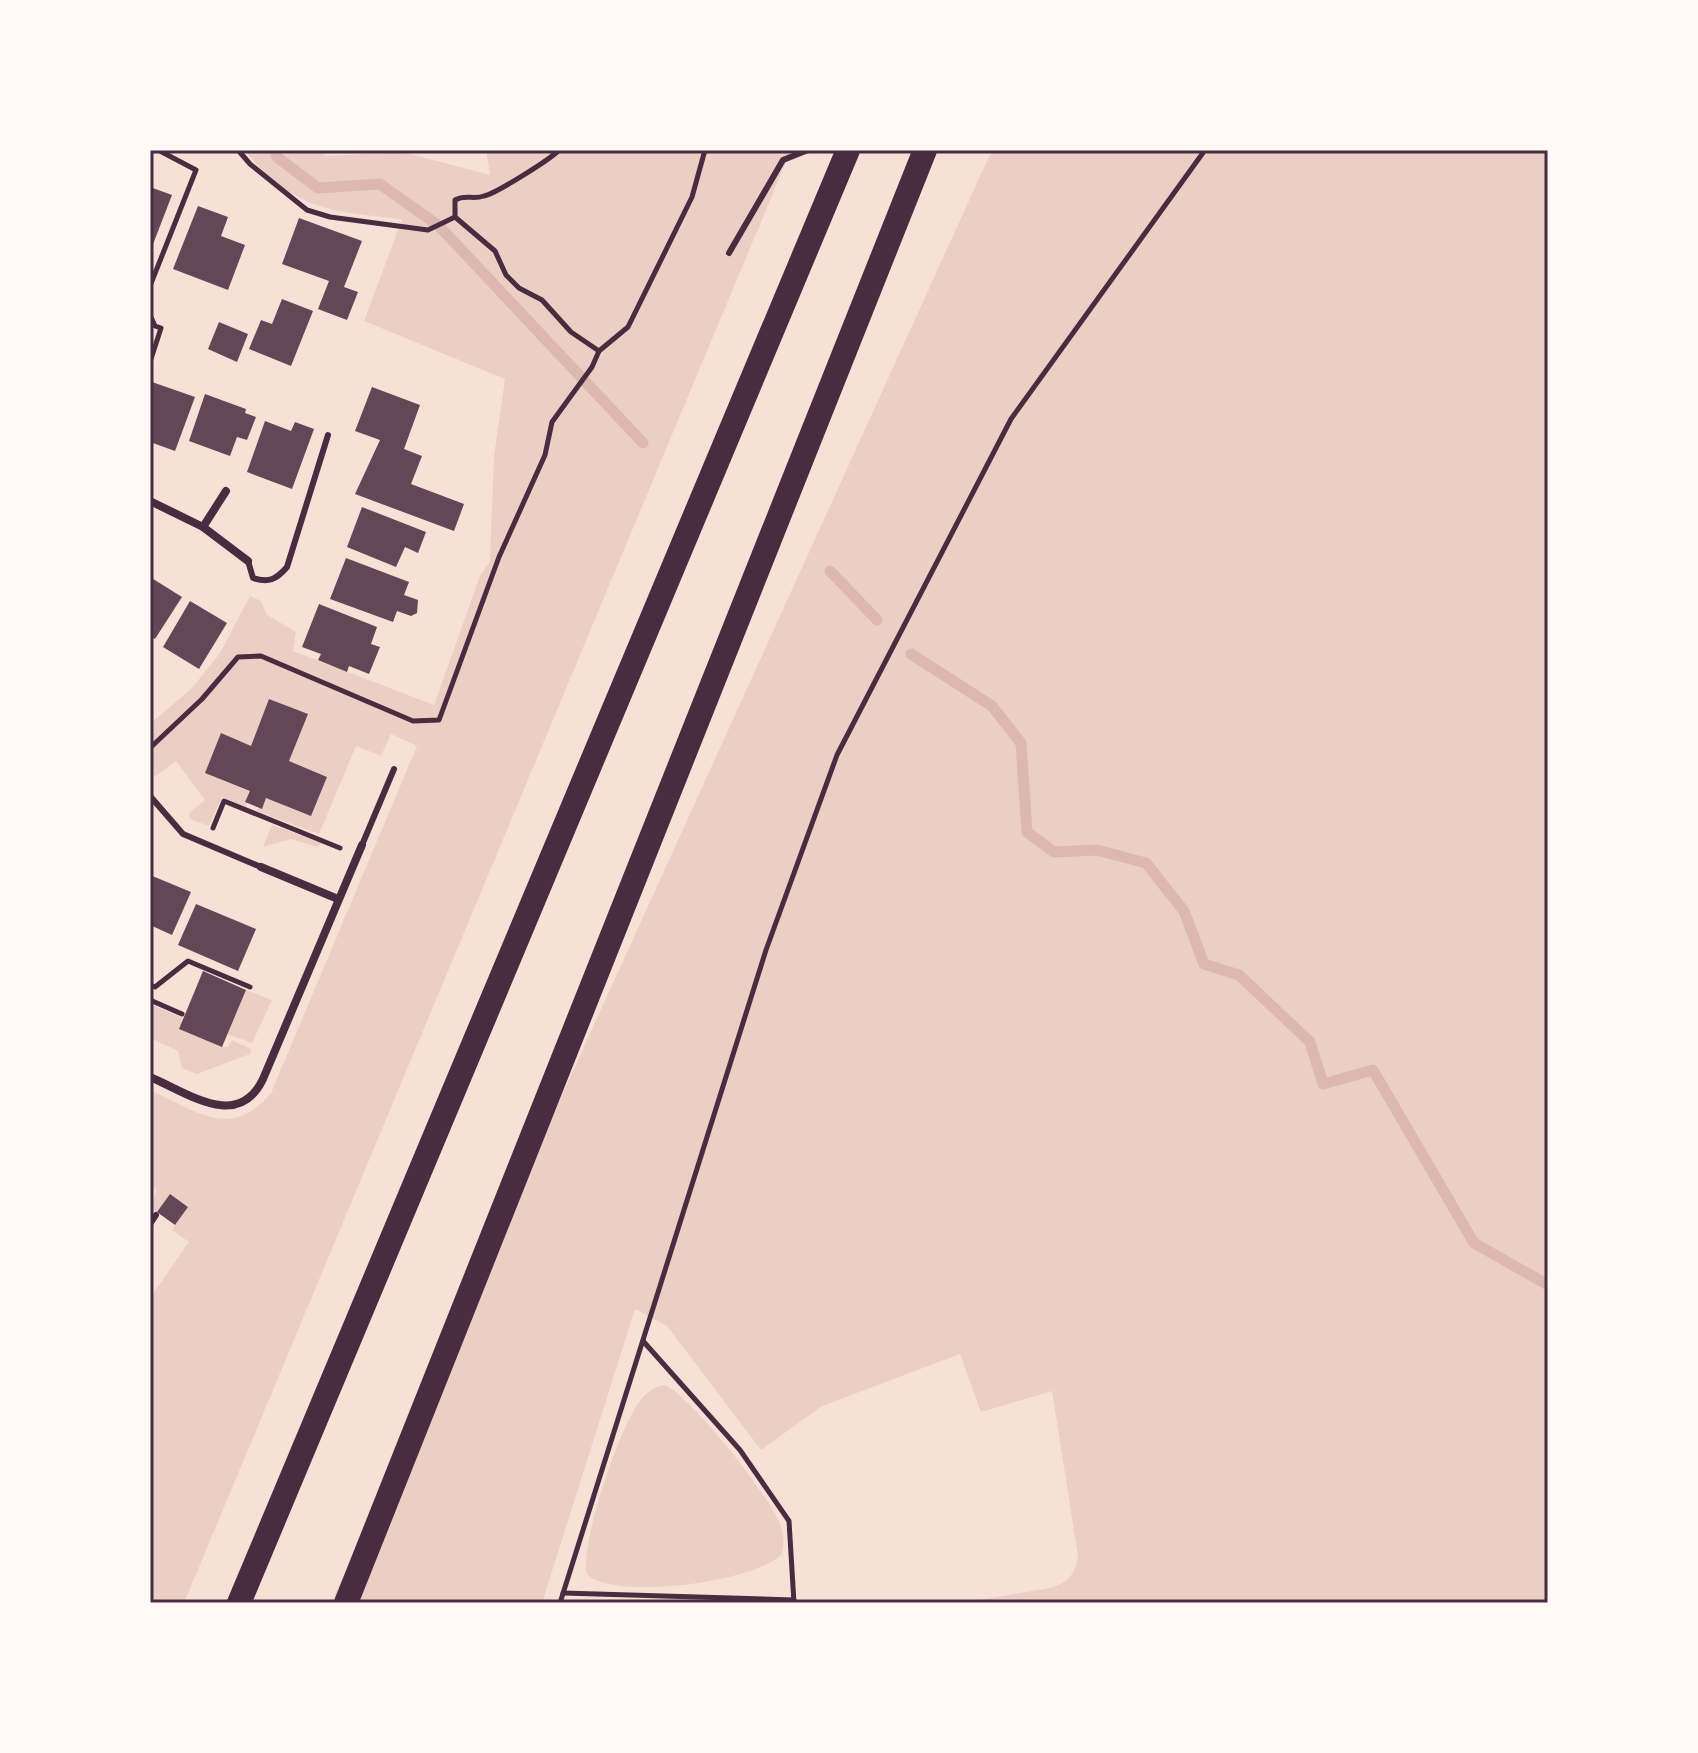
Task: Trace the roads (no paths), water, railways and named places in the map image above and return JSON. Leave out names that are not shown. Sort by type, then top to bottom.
[{"type":"highway","points":[[239,1603],[848,150]]},
{"type":"highway","points":[[346,1603],[925,150]]},
{"type":"street","points":[[203,527],[226,491]]},
{"type":"street","points":[[150,501],[203,527],[248,561]]},
{"type":"street","points":[[150,1077],[217,1106],[240,1105],[250,1100],[263,1079],[362,845]]},
{"type":"street","points":[[261,867],[338,899]]},
{"type":"lane","points":[[729,253],[783,160],[808,150]]},
{"type":"lane","points":[[248,561],[253,578],[262,581],[272,580],[287,567],[328,435]]},
{"type":"lane","points":[[362,845],[394,769]]},
{"type":"lane","points":[[150,796],[175,827],[261,867]]},
{"type":"lane","points":[[150,1224],[156,1215]]},
{"type":"waterway","points":[[275,150],[277,157],[318,188],[380,184],[439,226],[643,443]]},
{"type":"waterway","points":[[830,571],[877,620]]},
{"type":"waterway","points":[[911,654],[992,706],[1021,743],[1027,832],[1054,852],[1097,850],[1146,863],[1184,911],[1204,964],[1239,975],[1310,1042],[1323,1084],[1373,1070],[1474,1243],[1548,1285]]}]
